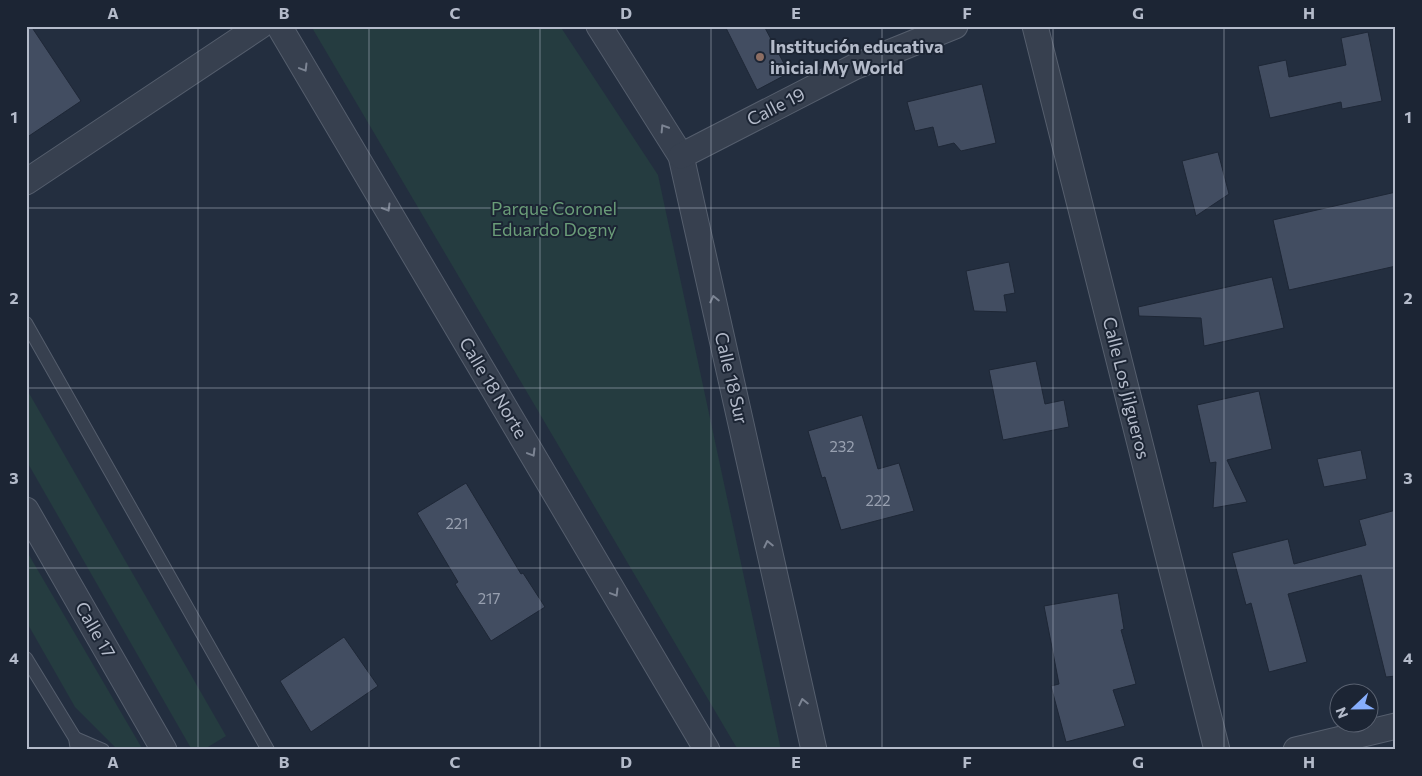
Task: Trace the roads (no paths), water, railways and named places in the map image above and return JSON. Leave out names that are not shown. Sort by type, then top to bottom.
[{"type":"street","points":[[26,182],[260,26]]},
{"type":"street","name":"Calle 18 Norte","points":[[279,26],[707,750]]},
{"type":"street","name":"Calle 18 Sur","points":[[599,26],[681,156],[814,750]]},
{"type":"street","name":"Calle 19","points":[[681,156],[854,67],[955,26]]},
{"type":"street","name":"Calle Los Jilgueros","points":[[1035,26],[1217,750]]},
{"type":"street","name":"Calle 17","points":[[26,510],[164,750]]},
{"type":"street","points":[[1296,750],[1396,726]]},
{"type":"lane","points":[[26,323],[268,750]]},
{"type":"lane","points":[[26,658],[76,744],[103,750]]},
{"type":"place","name":"Institución educativa inicial My World","points":[[760,57]]},
{"type":"park label","name":"Parque Coronel Eduardo Dogny","points":[[554,219]]}]
